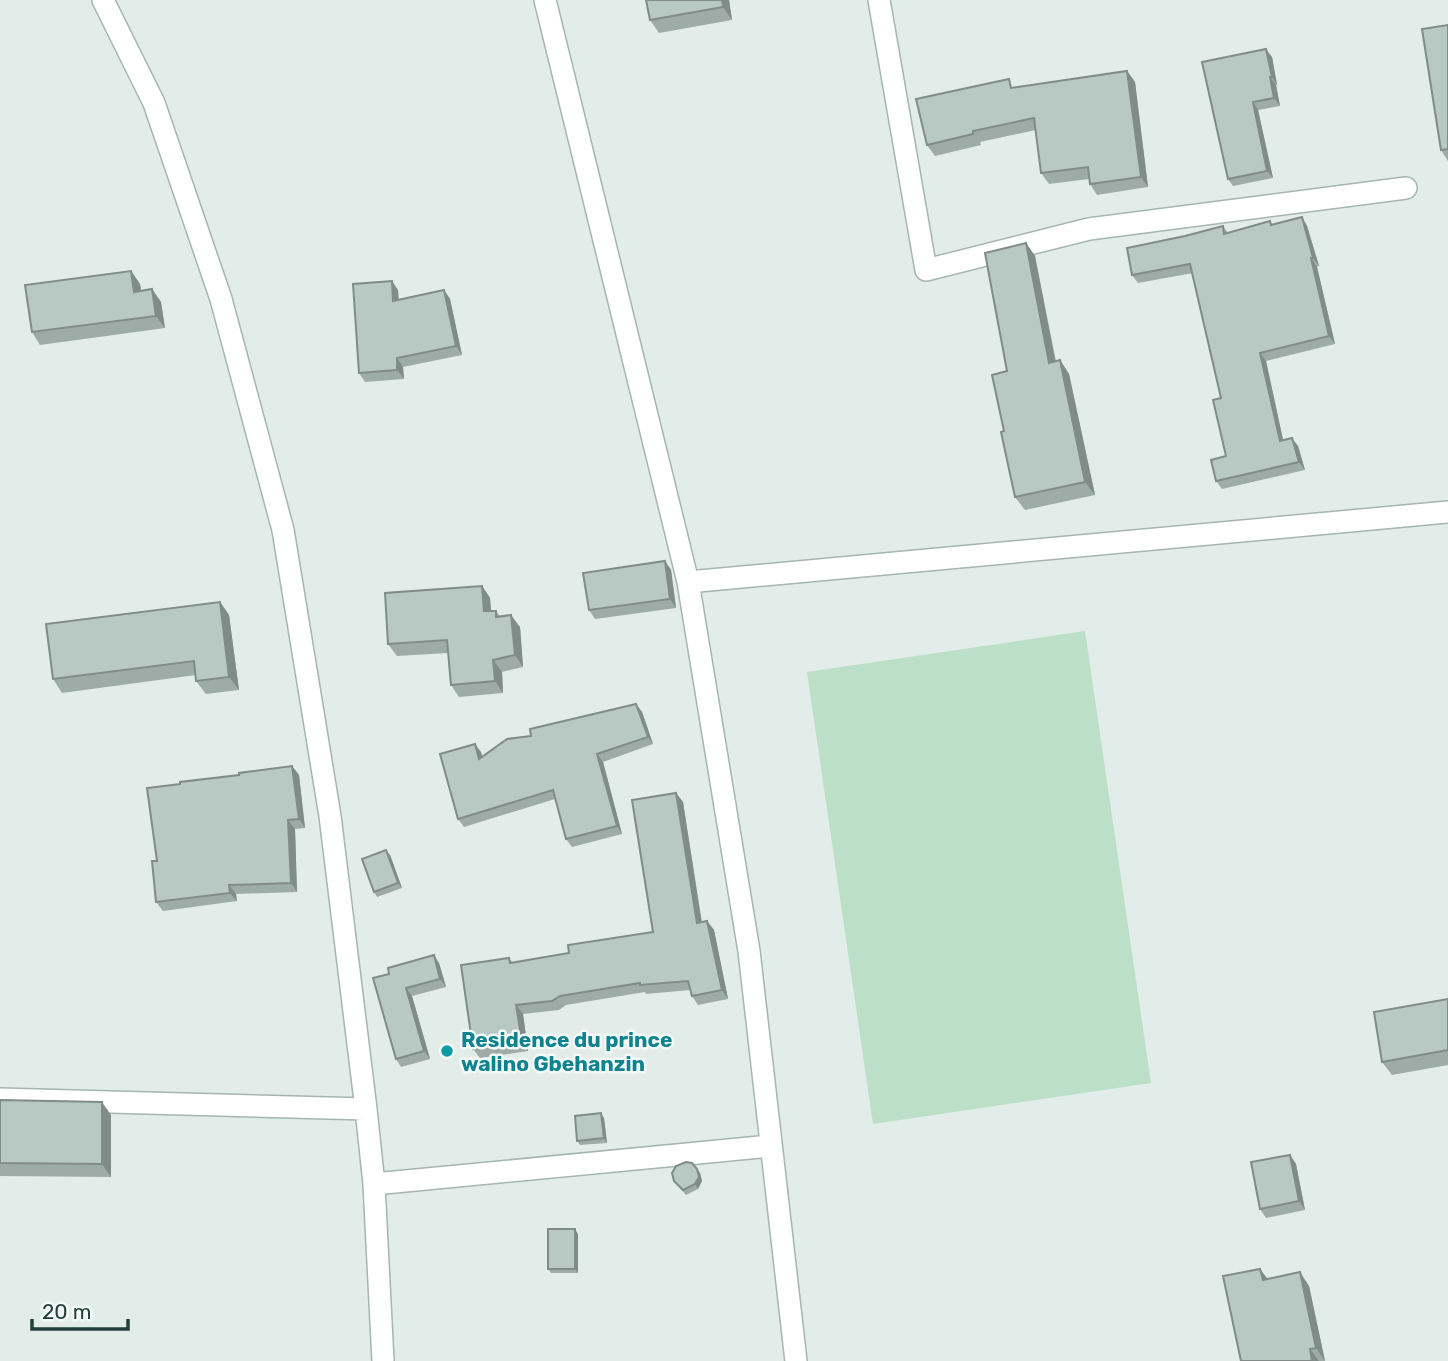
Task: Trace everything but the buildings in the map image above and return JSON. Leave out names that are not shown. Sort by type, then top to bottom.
[{"type":"street","points":[[103,0],[154,103],[221,299],[283,530],[330,816],[366,1109],[374,1184],[383,1361]]},
{"type":"street","points":[[545,0],[688,582],[749,951],[796,1361]]},
{"type":"street","points":[[878,0],[926,270],[1089,229],[1406,188]]},
{"type":"street","points":[[688,582],[1448,512]]},
{"type":"street","points":[[0,1099],[366,1109]]},
{"type":"street","points":[[374,1184],[771,1146]]},
{"type":"green space","points":[[1085,631],[1151,1083],[873,1124],[807,672]]},
{"type":"place","name":"Residence du prince walino Gbehanzin","points":[[447,1051]]}]
